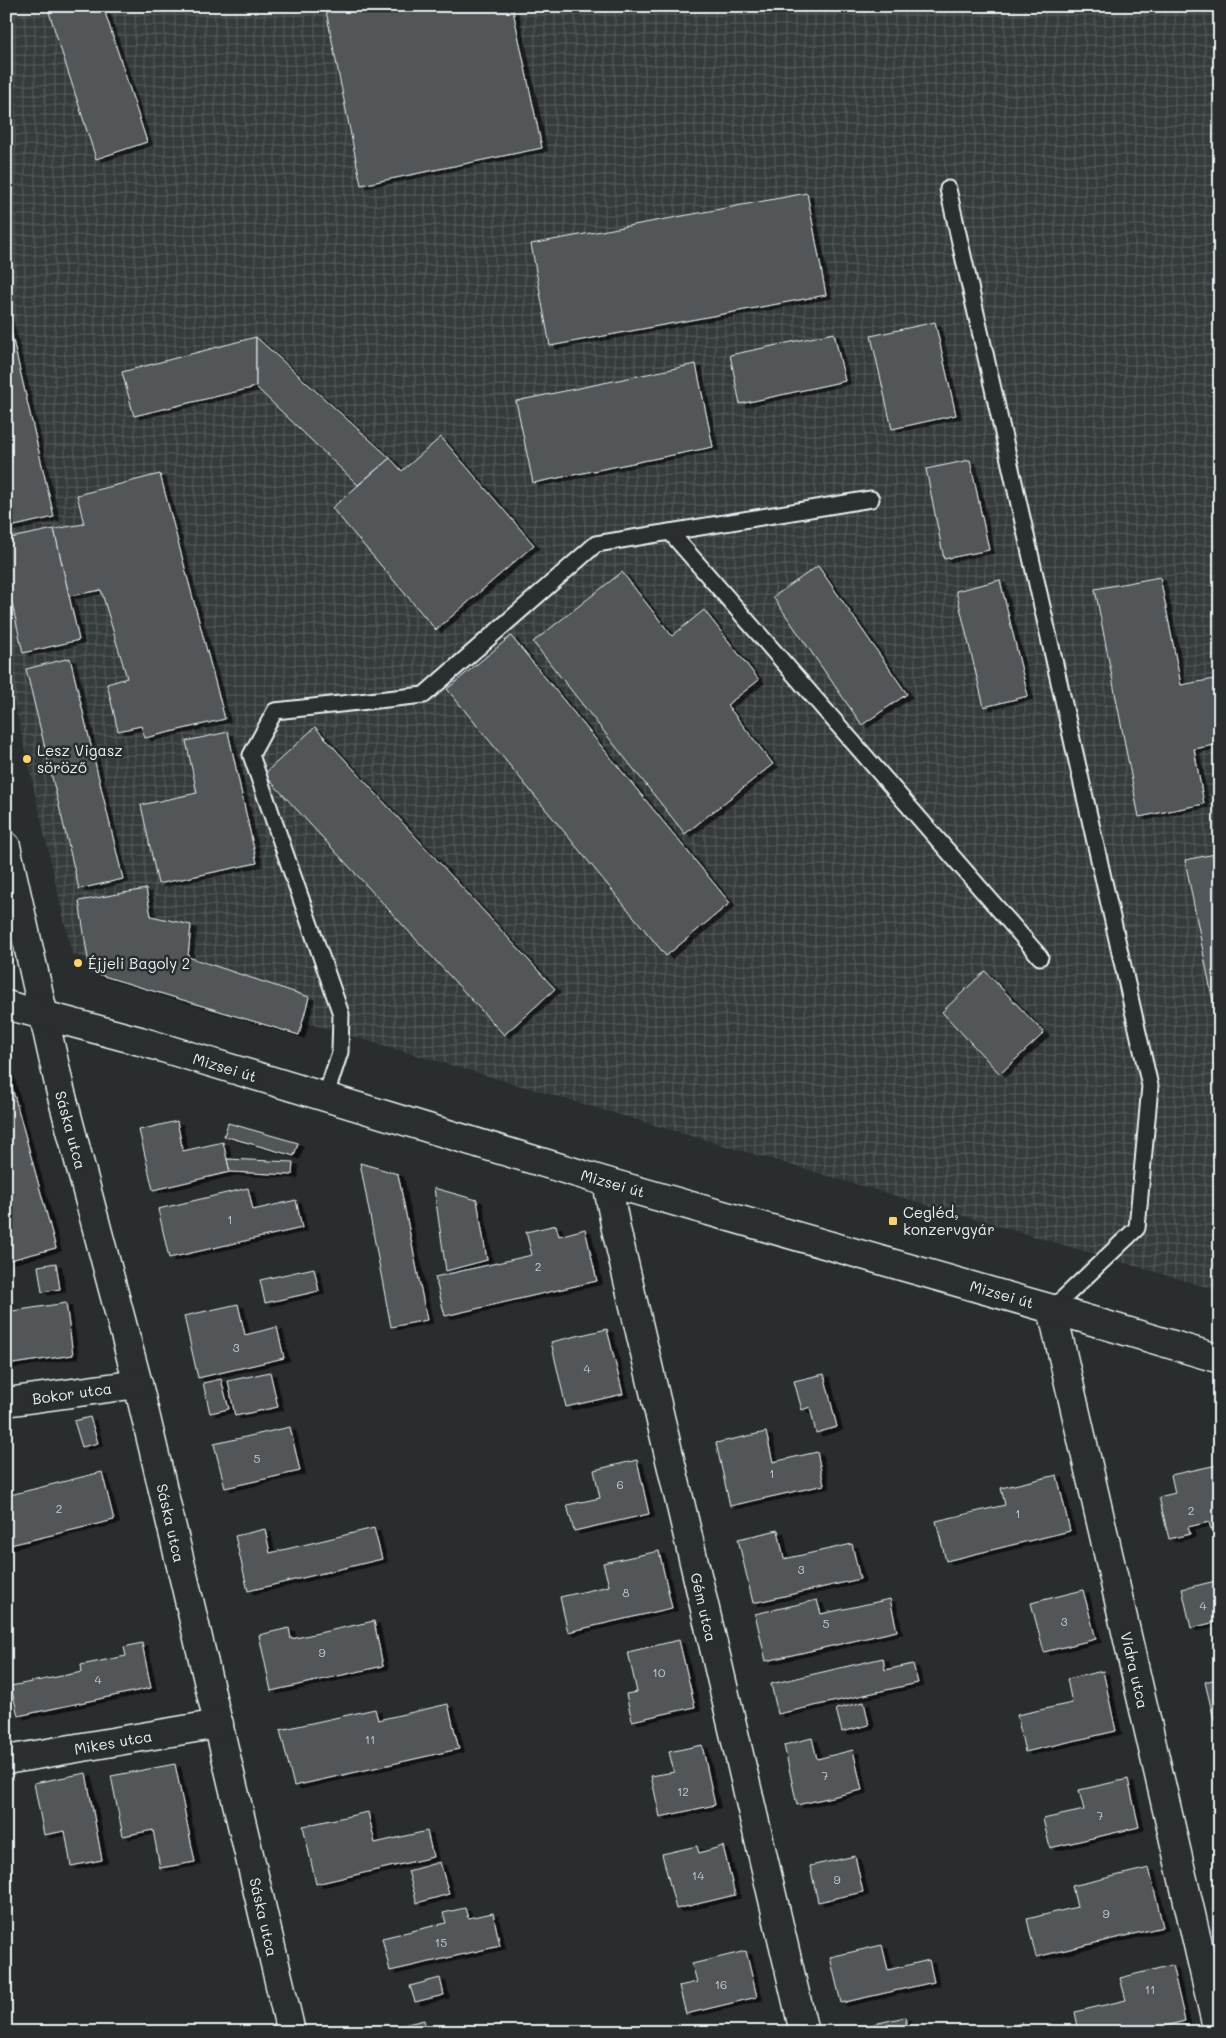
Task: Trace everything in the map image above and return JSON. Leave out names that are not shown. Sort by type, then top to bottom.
[{"type":"street","name":"Sáska utca","points":[[6,846],[60,1089],[138,1384],[291,2032]]},
{"type":"street","name":"Mizsei út","points":[[6,1005],[140,1041],[607,1182],[1220,1359]]},
{"type":"street","name":"Gém utca","points":[[607,1182],[616,1229],[804,2032]]},
{"type":"street","name":"Vidra utca","points":[[1052,1309],[1218,2032]]},
{"type":"street","name":"Bokor utca","points":[[6,1402],[138,1384]]},
{"type":"street","name":"Mikes utca","points":[[6,1760],[219,1724]]},
{"type":"lane","points":[[948,189],[1150,1086],[1136,1228],[1052,1309]]},
{"type":"lane","points":[[325,1098],[340,1052],[342,1014],[251,754],[275,711],[424,695],[596,544],[871,499]]},
{"type":"lane","points":[[670,532],[1040,957]]},
{"type":"shaded area","points":[[6,6],[1220,6],[1220,1291],[72,954],[6,667]]},
{"type":"building","points":[[47,6],[103,6],[147,142],[96,159]]},
{"type":"building","points":[[325,6],[512,6],[542,148],[361,185]]},
{"type":"building","points":[[807,193],[826,295],[550,346],[531,244]]},
{"type":"building","points":[[6,310],[54,517],[6,528]]},
{"type":"building","points":[[935,322],[956,415],[892,429],[871,336]]},
{"type":"building","points":[[834,333],[845,381],[740,404],[730,355]]},
{"type":"building","points":[[256,337],[256,387],[134,416],[122,372]]},
{"type":"building","points":[[256,337],[390,458],[358,485],[256,387]]},
{"type":"building","points":[[696,364],[713,447],[533,483],[516,401]]},
{"type":"building","points":[[441,437],[534,545],[436,630],[332,508],[390,458],[402,471]]},
{"type":"building","points":[[970,460],[989,550],[944,559],[926,469]]},
{"type":"building","points":[[160,474],[225,719],[145,738],[141,726],[118,731],[107,684],[127,678],[101,590],[69,596],[54,529],[84,524],[77,495]]},
{"type":"building","points":[[54,529],[79,640],[23,653],[6,576],[6,539]]},
{"type":"building","points":[[818,566],[907,694],[862,725],[773,597]]},
{"type":"building","points":[[622,572],[672,636],[704,610],[759,680],[727,705],[773,764],[685,834],[533,642]]},
{"type":"building","points":[[1160,577],[1181,685],[1220,678],[1220,744],[1194,749],[1204,804],[1139,817],[1095,589]]},
{"type":"building","points":[[1000,580],[1028,696],[984,707],[956,591]]},
{"type":"building","points":[[511,636],[730,903],[666,956],[447,689]]},
{"type":"building","points":[[70,658],[123,879],[79,889],[26,669]]},
{"type":"building","points":[[315,727],[555,989],[504,1035],[264,774]]},
{"type":"building","points":[[228,732],[257,863],[158,884],[141,805],[197,793],[186,741]]},
{"type":"building","points":[[1220,853],[1220,1037],[1185,860]]},
{"type":"building","points":[[146,889],[151,916],[191,925],[188,957],[309,997],[299,1035],[90,972],[79,901]]},
{"type":"building","points":[[985,971],[1044,1033],[1000,1074],[942,1012]]},
{"type":"building","points":[[6,1065],[56,1248],[6,1261]]},
{"type":"building","points":[[177,1121],[183,1151],[223,1142],[230,1172],[153,1190],[139,1130]]},
{"type":"building","points":[[228,1123],[298,1143],[294,1156],[224,1136]]},
{"type":"building","points":[[227,1159],[293,1162],[292,1175],[230,1172]]},
{"type":"building","points":[[360,1163],[398,1174],[427,1320],[391,1327]]},
{"type":"building","points":[[248,1188],[253,1210],[296,1200],[302,1228],[169,1258],[158,1209]]},
{"type":"building","points":[[434,1188],[477,1200],[487,1260],[446,1271]]},
{"type":"building","points":[[556,1225],[559,1236],[585,1229],[597,1281],[445,1316],[435,1277],[532,1255],[526,1232]]},
{"type":"building","points":[[56,1263],[60,1289],[42,1292],[38,1266]]},
{"type":"building","points":[[314,1268],[319,1291],[265,1303],[260,1280]]},
{"type":"building","points":[[66,1303],[73,1355],[6,1365],[6,1312]]},
{"type":"building","points":[[238,1304],[245,1335],[277,1327],[284,1358],[198,1378],[184,1316]]},
{"type":"building","points":[[607,1329],[623,1394],[566,1407],[551,1342]]},
{"type":"building","points":[[270,1372],[278,1407],[235,1416],[228,1381]]},
{"type":"building","points":[[824,1374],[837,1427],[816,1433],[810,1407],[802,1410],[794,1381]]},
{"type":"building","points":[[221,1379],[229,1409],[210,1413],[203,1383]]},
{"type":"building","points":[[90,1417],[98,1443],[82,1447],[74,1421]]},
{"type":"building","points":[[290,1427],[300,1471],[225,1488],[214,1444]]},
{"type":"building","points":[[766,1432],[773,1462],[817,1452],[824,1485],[730,1506],[716,1443]]},
{"type":"building","points":[[637,1460],[649,1514],[574,1531],[567,1505],[600,1498],[594,1470]]},
{"type":"building","points":[[1217,1465],[1220,1476],[1220,1527],[1211,1529],[1209,1522],[1188,1527],[1190,1534],[1169,1539],[1159,1497],[1175,1493],[1171,1475]]},
{"type":"building","points":[[102,1472],[114,1520],[6,1546],[6,1496]]},
{"type":"building","points":[[1057,1475],[1070,1531],[946,1561],[936,1521],[1005,1505],[1001,1488]]},
{"type":"building","points":[[374,1528],[382,1559],[248,1591],[235,1536],[265,1529],[270,1553]]},
{"type":"building","points":[[778,1530],[784,1559],[852,1544],[860,1579],[753,1603],[738,1539]]},
{"type":"building","points":[[659,1551],[672,1608],[568,1632],[560,1597],[609,1586],[603,1563]]},
{"type":"building","points":[[1220,1580],[1220,1621],[1191,1628],[1182,1589]]},
{"type":"building","points":[[1083,1590],[1096,1639],[1044,1652],[1031,1603]]},
{"type":"building","points":[[890,1599],[897,1631],[766,1661],[755,1614],[817,1600],[821,1614]]},
{"type":"building","points":[[374,1621],[383,1666],[271,1691],[259,1635],[289,1628],[291,1639]]},
{"type":"building","points":[[679,1640],[695,1707],[632,1721],[626,1694],[637,1692],[628,1652]]},
{"type":"building","points":[[142,1643],[151,1688],[18,1716],[11,1686],[82,1672],[81,1665],[126,1656],[124,1647]]},
{"type":"building","points":[[883,1658],[885,1670],[913,1664],[918,1683],[778,1714],[771,1684]]},
{"type":"building","points":[[1103,1671],[1116,1731],[1025,1752],[1017,1715],[1072,1703],[1067,1679]]},
{"type":"building","points":[[1220,1678],[1220,1718],[1214,1720],[1205,1682]]},
{"type":"building","points":[[864,1702],[869,1725],[842,1732],[836,1709]]},
{"type":"building","points":[[448,1704],[459,1749],[294,1786],[280,1730],[375,1709],[378,1720]]},
{"type":"building","points":[[812,1738],[817,1759],[853,1750],[862,1790],[797,1805],[784,1745]]},
{"type":"building","points":[[702,1745],[715,1805],[660,1817],[651,1776],[674,1772],[669,1752]]},
{"type":"building","points":[[175,1764],[195,1862],[160,1868],[153,1830],[123,1836],[111,1776]]},
{"type":"building","points":[[86,1773],[102,1860],[71,1866],[65,1831],[44,1835],[34,1783]]},
{"type":"building","points":[[1128,1779],[1139,1827],[1050,1848],[1043,1819],[1084,1810],[1079,1790]]},
{"type":"building","points":[[368,1812],[375,1843],[427,1831],[433,1857],[316,1884],[303,1826]]},
{"type":"building","points":[[697,1846],[699,1853],[723,1846],[735,1895],[676,1909],[662,1854]]},
{"type":"building","points":[[855,1856],[863,1892],[818,1902],[810,1866]]},
{"type":"building","points":[[440,1862],[449,1894],[417,1903],[408,1871]]},
{"type":"building","points":[[1149,1868],[1163,1927],[1036,1957],[1027,1919],[1077,1907],[1072,1886]]},
{"type":"building","points":[[465,1908],[468,1918],[493,1913],[500,1946],[390,1971],[382,1938],[446,1923],[443,1913]]},
{"type":"building","points":[[882,1945],[888,1970],[929,1960],[934,1982],[841,2003],[830,1957]]},
{"type":"building","points":[[746,1951],[757,1997],[686,2014],[679,1986],[697,1982],[692,1964]]},
{"type":"building","points":[[1172,1965],[1185,2021],[1140,2032],[1079,2032],[1075,2012],[1126,2000],[1120,1978]]},
{"type":"building","points":[[440,1978],[444,1995],[415,2002],[410,1986]]},
{"type":"building","points":[[905,2017],[908,2032],[847,2032],[847,2030]]},
{"type":"building","points":[[424,2020],[427,2032],[374,2032]]},
{"type":"building","points":[[1022,2023],[1024,2032],[989,2032]]},
{"type":"place","name":"Lesz Vigasz söröző","points":[[27,759]]},
{"type":"place","name":"Éjjeli Bagoly 2","points":[[78,963]]},
{"type":"place","name":"Cegléd, konzervgyár","points":[[893,1221]]}]
